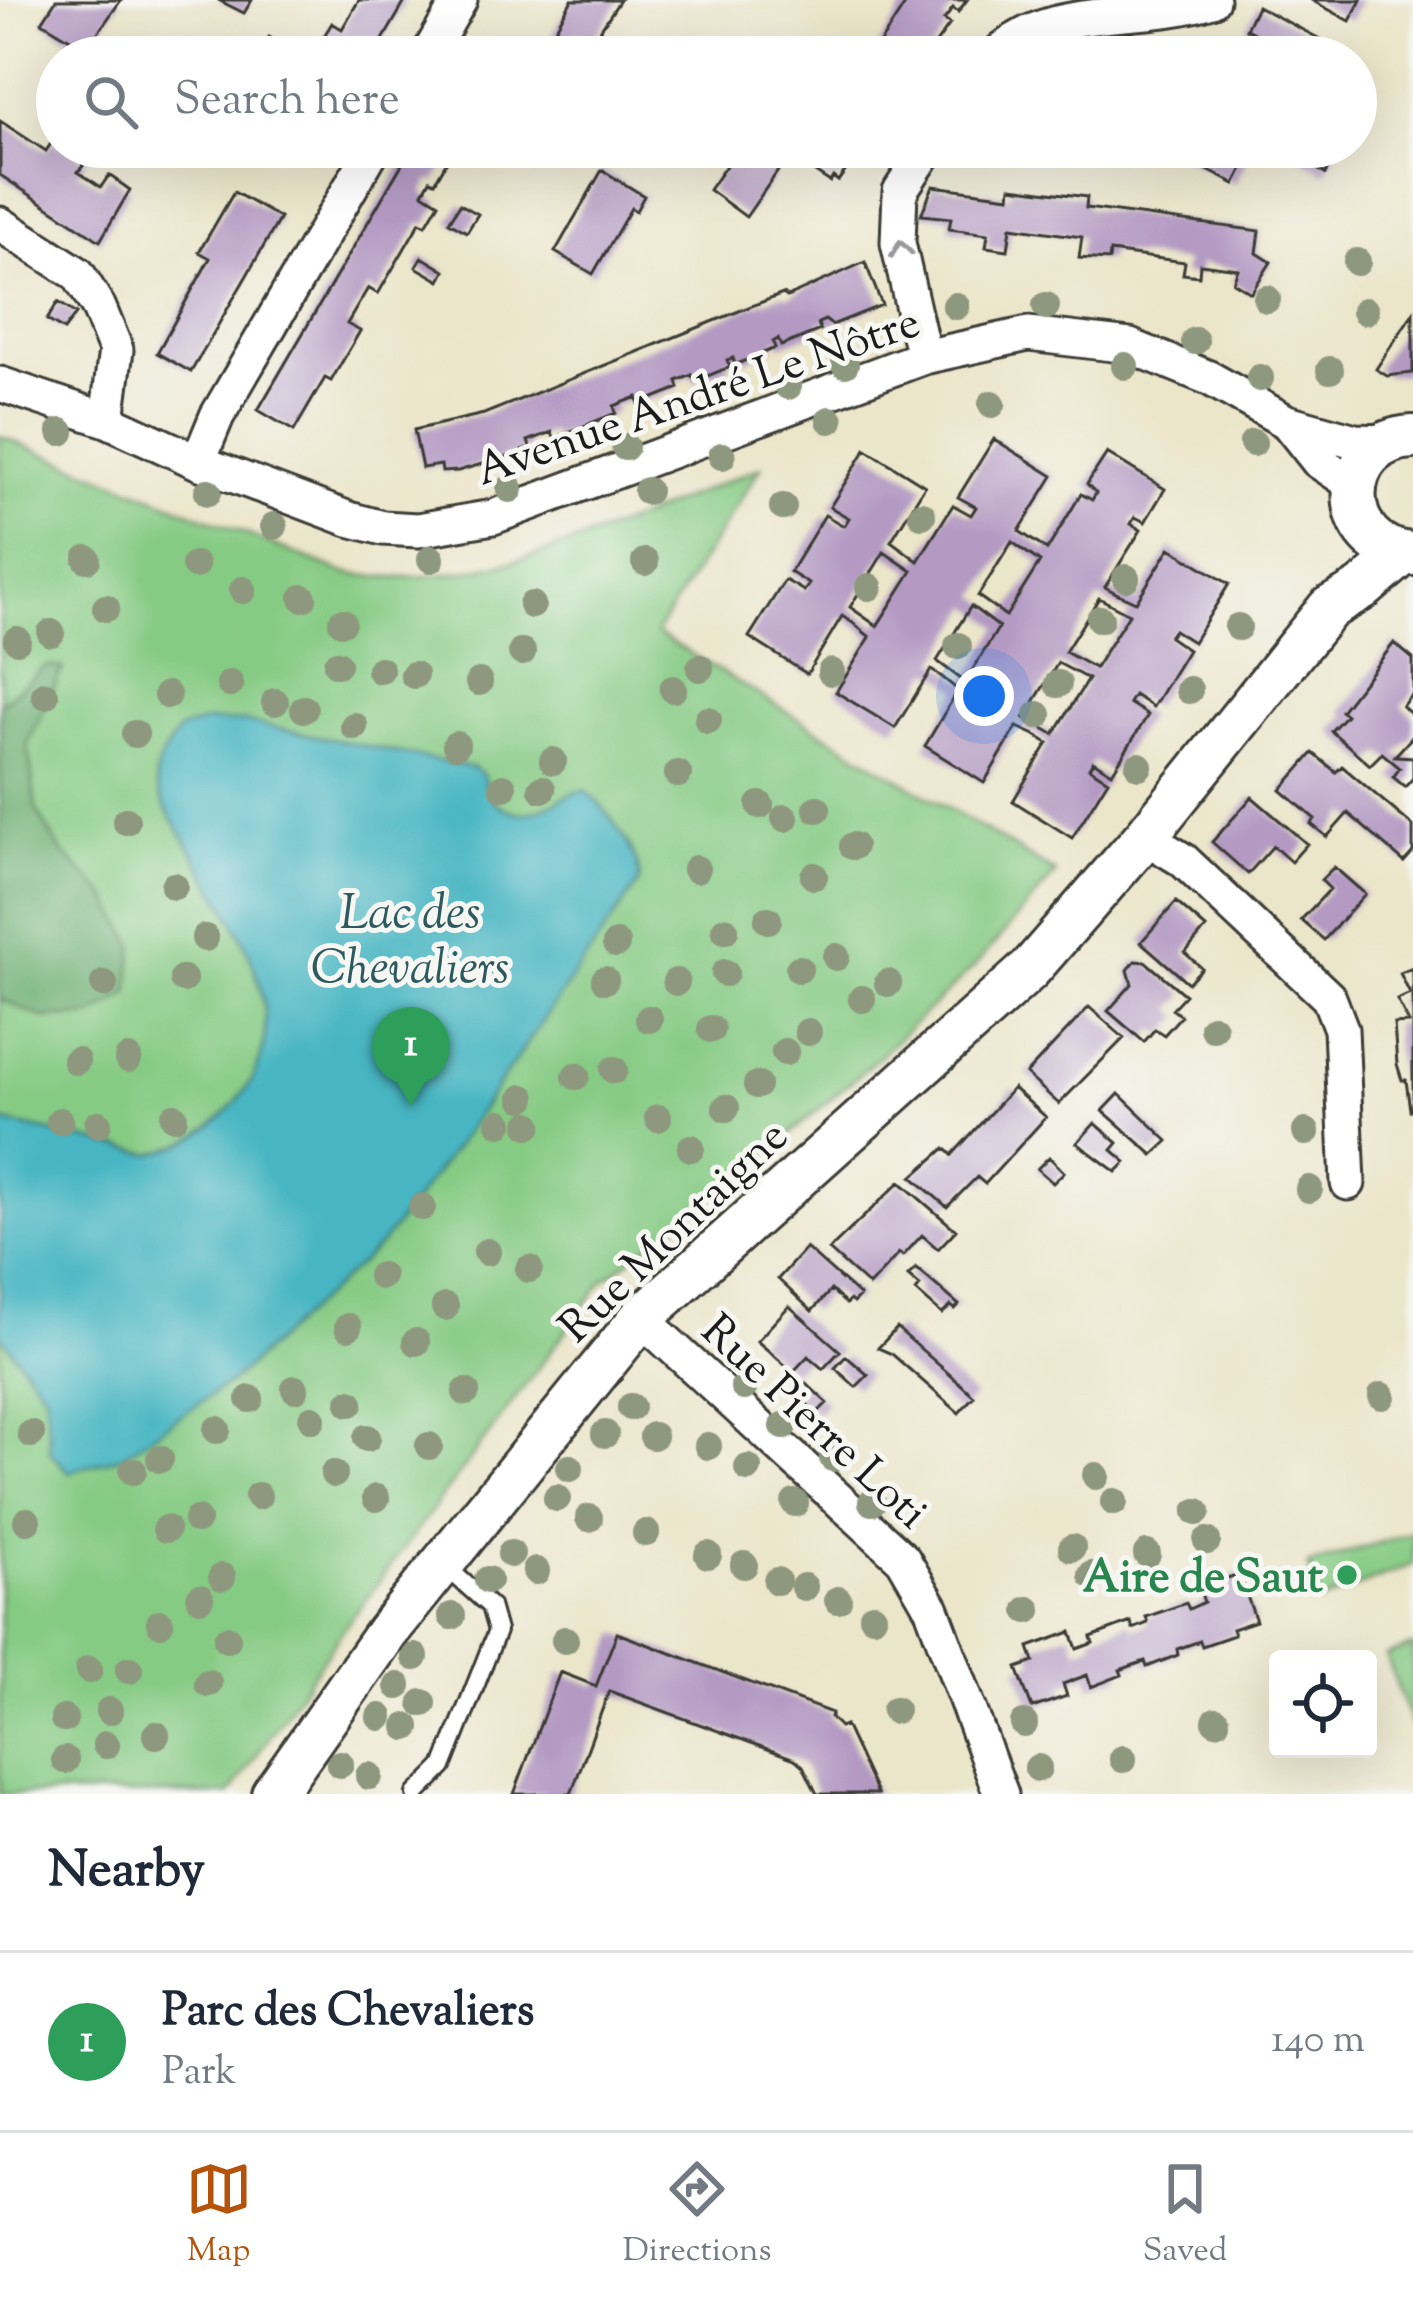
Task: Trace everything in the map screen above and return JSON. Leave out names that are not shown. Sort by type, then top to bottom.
[{"type":"street","points":[[439,36],[460,0]]},
{"type":"street","points":[[1013,36],[1021,27],[1079,3],[1181,8],[1212,0]]},
{"type":"street","points":[[198,462],[217,416],[362,168]]},
{"type":"street","points":[[915,168],[900,191],[898,243],[924,357]]},
{"type":"street","points":[[0,224],[78,274],[99,308],[116,350],[107,420]]},
{"type":"street","name":"Avenue André Le Nôtre","points":[[0,383],[107,420],[198,462],[349,519],[418,530],[493,518],[924,357],[1028,334],[1130,346],[1209,377],[1287,422],[1355,441],[1400,439]]},
{"type":"street","name":"Avenue André Le Nôtre","points":[[1287,422],[1356,501]]},
{"type":"street","points":[[1400,439],[1360,467],[1356,501],[1384,548],[1408,554]]},
{"type":"street","name":"Rue Montaigne","points":[[1329,608],[1356,501]]},
{"type":"street","name":"Rue Montaigne","points":[[273,1794],[387,1632],[641,1318],[1029,970],[1145,837],[1329,608],[1362,590],[1408,554]]},
{"type":"street","points":[[1145,837],[1183,860],[1329,998],[1341,1029],[1348,1183]]},
{"type":"street","name":"Rue Pierre Loti","points":[[641,1318],[903,1559],[932,1610],[1001,1794]]},
{"type":"lane","points":[[416,1794],[443,1767],[497,1630],[490,1606],[442,1562]]},
{"type":"green space","points":[[0,436],[344,573],[398,577],[452,573],[558,548],[761,467],[656,633],[1056,873],[976,965],[870,1065],[775,1147],[603,1281],[347,1624],[230,1794],[0,1794]]},
{"type":"green space","points":[[46,666],[63,668],[28,743],[36,809],[61,851],[106,895],[134,945],[129,993],[92,1016],[44,1018],[0,999],[0,704]]},
{"type":"green space","name":"Aire de Saut","points":[[1413,1532],[1413,1564],[1321,1602],[1308,1565]]},
{"type":"green space","points":[[1413,1646],[1413,1729],[1386,1656]]},
{"type":"water","name":"Lac des Chevaliers","points":[[207,721],[247,722],[474,768],[482,774],[494,802],[521,813],[585,790],[629,846],[639,882],[453,1150],[382,1243],[233,1380],[122,1456],[69,1472],[50,1452],[45,1394],[0,1335],[0,1121],[152,1154],[208,1128],[236,1102],[256,1071],[265,1038],[264,1004],[255,970],[224,904],[157,787],[161,758],[180,729]]},
{"type":"building","points":[[56,0],[121,0],[97,34],[100,36],[65,36],[42,22]]},
{"type":"building","points":[[218,0],[252,0],[244,13]]},
{"type":"building","points":[[359,0],[406,0],[385,36],[324,36],[332,23],[342,29]]},
{"type":"building","points":[[572,0],[620,0],[596,36],[551,36]]},
{"type":"building","points":[[908,0],[967,0],[944,20],[950,24],[941,36],[885,36]]},
{"type":"building","points":[[1311,0],[1361,0],[1350,21]]},
{"type":"building","points":[[1257,6],[1315,36],[1259,36],[1246,29]]},
{"type":"building","points":[[0,121],[36,144],[36,168],[81,168],[78,172],[101,187],[109,175],[130,190],[100,241],[0,175]]},
{"type":"building","points":[[400,168],[443,168],[423,193],[439,203],[426,225],[420,222],[378,294],[368,288],[347,324],[360,331],[294,431],[258,410]]},
{"type":"building","points":[[724,168],[780,168],[746,217],[709,190]]},
{"type":"building","points":[[809,168],[848,168],[838,181],[833,177],[830,182]]},
{"type":"building","points":[[1203,168],[1243,168],[1235,184]]},
{"type":"building","points":[[602,170],[644,196],[636,211],[631,208],[593,274],[555,252]]},
{"type":"building","points":[[933,186],[1010,196],[1011,187],[1087,197],[1086,208],[1260,231],[1257,253],[1271,262],[1251,293],[1233,282],[1238,269],[1200,264],[1199,276],[1183,274],[1185,262],[1110,252],[1109,260],[1079,258],[1082,237],[1011,227],[1008,250],[986,247],[988,234],[949,229],[951,218],[921,215]]},
{"type":"building","points":[[234,192],[280,218],[191,372],[157,353],[210,258],[199,252]]},
{"type":"building","points":[[460,204],[478,214],[467,232],[449,222]]},
{"type":"building","points":[[422,257],[445,271],[440,281],[416,267]]},
{"type":"building","points":[[865,262],[882,305],[832,325],[825,320],[818,323],[820,330],[781,346],[778,339],[773,342],[775,348],[735,365],[733,358],[727,360],[730,367],[695,381],[692,375],[677,381],[679,388],[639,404],[637,397],[614,406],[616,413],[554,438],[552,432],[528,441],[530,447],[510,456],[458,471],[442,472],[441,465],[422,468],[414,430],[484,414],[754,305],[783,294],[787,297]]},
{"type":"building","points":[[58,302],[76,314],[64,330],[47,320]]},
{"type":"building","points":[[1413,313],[1413,373],[1387,376],[1376,369]]},
{"type":"building","points":[[994,439],[1053,476],[1019,531],[1047,550],[1081,494],[1092,500],[1096,493],[1087,484],[1107,453],[1165,489],[1145,522],[1135,517],[1131,524],[1141,530],[1105,587],[1136,602],[1170,548],[1229,584],[1193,642],[1174,630],[1169,637],[1188,650],[1153,707],[1134,695],[1129,703],[1148,715],[1112,773],[1093,761],[1089,768],[1108,780],[1072,838],[1013,801],[1048,743],[1037,736],[1017,727],[984,783],[925,746],[958,690],[931,670],[895,728],[836,692],[870,637],[842,616],[807,674],[749,637],[785,580],[804,591],[809,584],[790,572],[825,515],[844,526],[849,518],[830,507],[866,449],[925,486],[891,541],[918,561],[953,505],[971,515],[976,507],[958,497]],"holes":[[[1012,542],[1040,562],[1006,616],[978,596]],[[884,552],[912,571],[877,626],[850,607]],[[1099,598],[1129,614],[1095,668],[1065,652]],[[971,606],[999,627],[965,682],[937,661]],[[1058,663],[1088,679],[1054,734],[1024,718]]]},
{"type":"building","points":[[1394,643],[1413,659],[1413,693],[1402,706],[1413,716],[1413,736],[1395,756],[1413,757],[1413,778],[1405,787],[1393,777],[1400,768],[1382,753],[1370,765],[1331,731]]},
{"type":"building","points":[[1313,753],[1336,772],[1342,766],[1413,826],[1413,852],[1404,862],[1348,813],[1327,837],[1311,824],[1315,819],[1281,790]]},
{"type":"building","points":[[1252,797],[1307,844],[1291,862],[1273,846],[1248,874],[1212,842]]},
{"type":"building","points":[[1334,867],[1365,894],[1324,940],[1301,920],[1330,889],[1321,880]]},
{"type":"building","points":[[1176,902],[1206,928],[1185,953],[1202,968],[1188,983],[1141,942]]},
{"type":"building","points":[[1135,961],[1146,962],[1185,995],[1172,1009],[1181,1016],[1164,1035],[1155,1029],[1144,1042],[1108,1011],[1132,984],[1128,970]]},
{"type":"building","points":[[1413,968],[1410,1110],[1406,1080],[1397,1064],[1394,1024],[1409,1023],[1397,1000],[1410,994],[1400,973]]},
{"type":"building","points":[[1089,1007],[1124,1038],[1059,1104],[1026,1074]]},
{"type":"building","points":[[1013,1088],[1046,1117],[985,1184],[977,1177],[947,1207],[912,1177],[945,1148],[952,1155]]},
{"type":"building","points":[[1119,1094],[1168,1141],[1153,1155],[1103,1111]]},
{"type":"building","points":[[1095,1123],[1118,1143],[1112,1150],[1126,1162],[1116,1172],[1077,1143]]},
{"type":"building","points":[[1049,1157],[1064,1172],[1053,1183],[1037,1169]]},
{"type":"building","points":[[900,1182],[956,1230],[938,1249],[922,1235],[869,1286],[829,1250]]},
{"type":"building","points":[[806,1248],[860,1296],[853,1303],[846,1304],[831,1290],[812,1311],[778,1279]]},
{"type":"building","points":[[916,1268],[959,1305],[942,1314],[916,1291],[920,1286],[908,1276]]},
{"type":"building","points":[[789,1306],[840,1351],[823,1369],[808,1356],[793,1372],[757,1341]]},
{"type":"building","points":[[897,1328],[974,1396],[959,1413],[892,1354],[878,1348]]},
{"type":"building","points":[[846,1356],[868,1375],[856,1387],[835,1368]]},
{"type":"building","points":[[806,1383],[827,1403],[817,1413],[795,1394]]},
{"type":"building","points":[[1239,1574],[1256,1621],[1232,1629],[1234,1635],[1177,1649],[1178,1655],[1147,1667],[1145,1661],[1120,1670],[1122,1675],[1091,1687],[1087,1675],[1063,1684],[1067,1696],[1032,1708],[1017,1668],[1034,1662],[1029,1647],[1071,1632],[1077,1649],[1093,1643],[1091,1637],[1131,1622],[1133,1629],[1148,1623],[1146,1617],[1186,1603],[1189,1609],[1204,1602],[1199,1588]]},
{"type":"building","points":[[617,1633],[832,1713],[830,1717],[840,1727],[845,1725],[877,1794],[817,1794],[795,1759],[609,1691],[571,1794],[514,1794],[560,1672],[596,1686]]},
{"type":"place","name":"Parc des Chevaliers","points":[[411,1106]]},
{"type":"place","name":"Aire de Saut","points":[[1347,1575]]}]
